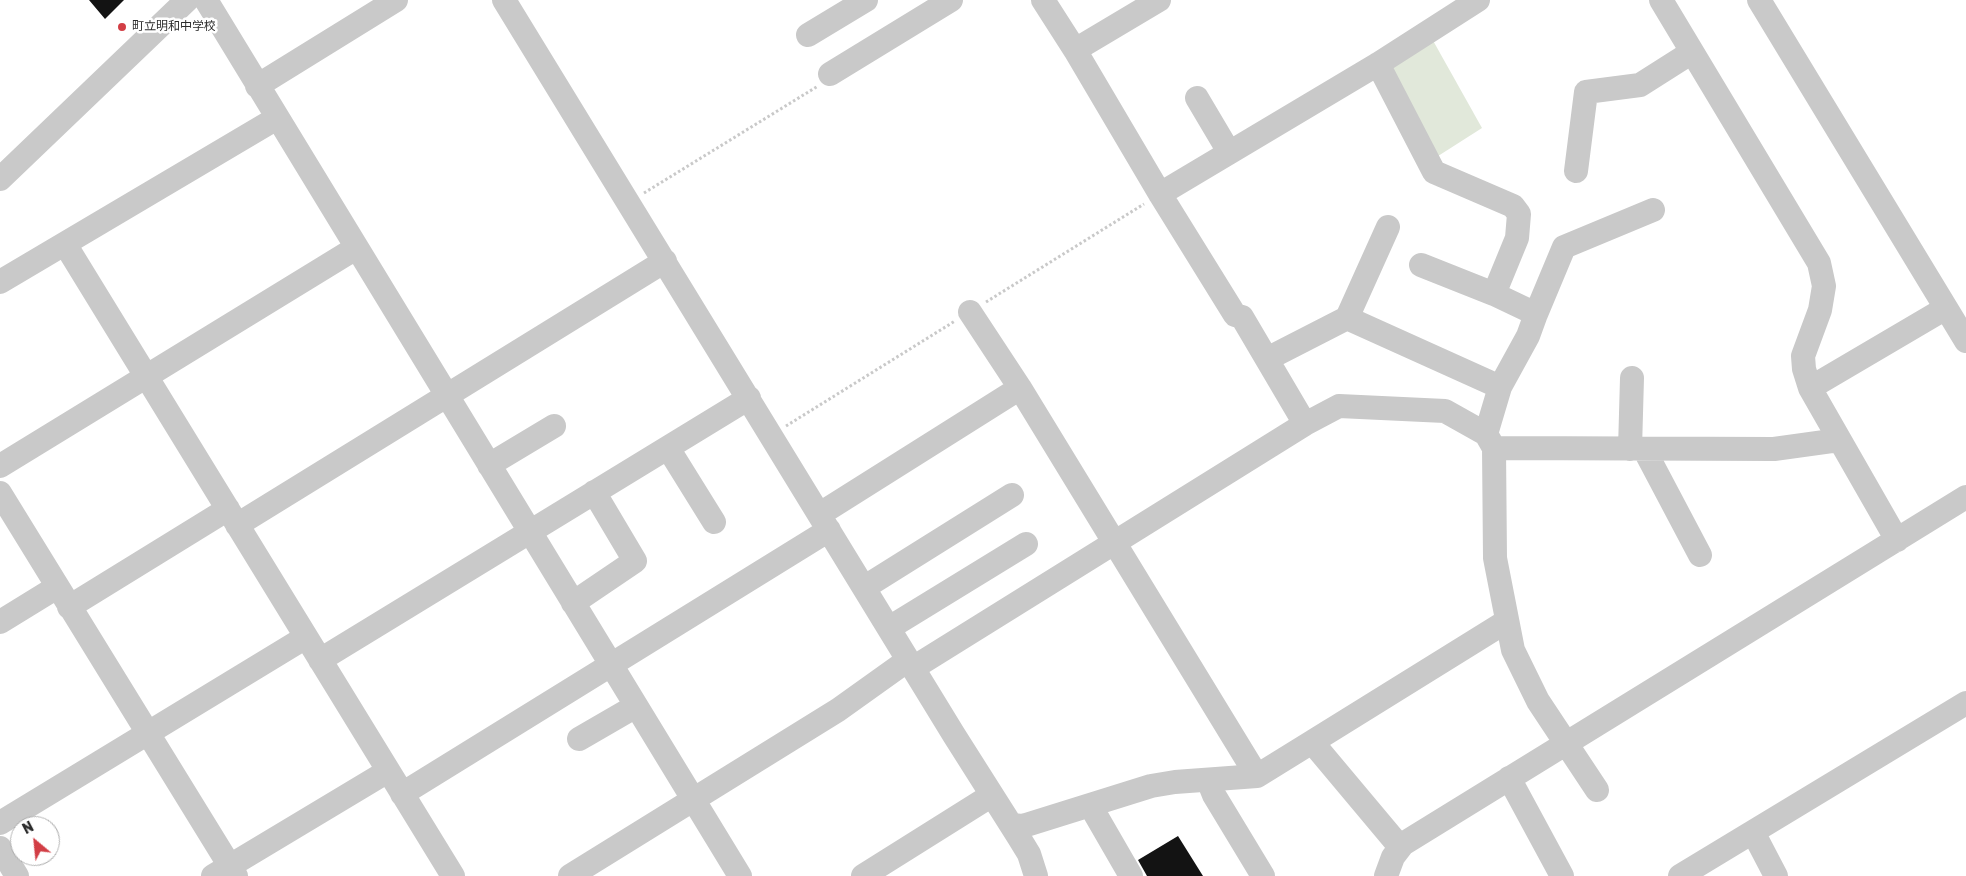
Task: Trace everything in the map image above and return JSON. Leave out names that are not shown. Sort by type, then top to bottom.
[{"type":"street","points":[[0,179],[187,0]]},
{"type":"street","points":[[206,0],[445,395],[740,876]]},
{"type":"street","points":[[257,86],[396,0]]},
{"type":"street","points":[[504,0],[1029,854],[1036,876]]},
{"type":"street","points":[[808,35],[866,0]]},
{"type":"street","points":[[830,74],[951,0]]},
{"type":"street","points":[[1043,0],[1235,314],[1242,317],[1305,424]]},
{"type":"street","points":[[1075,50],[1159,0]]},
{"type":"street","points":[[1160,194],[1378,64],[1478,0]]},
{"type":"street","points":[[1661,0],[1819,263],[1824,286],[1820,310],[1804,356],[1804,369],[1810,388],[1897,540]]},
{"type":"street","points":[[1759,0],[1966,341]]},
{"type":"street","points":[[1576,171],[1586,92],[1640,84],[1692,52]]},
{"type":"street","points":[[1378,64],[1434,172],[1513,206],[1519,214],[1517,238],[1494,294]]},
{"type":"street","points":[[1197,98],[1229,152]]},
{"type":"street","points":[[0,282],[277,118]]},
{"type":"street","points":[[1597,790],[1538,700],[1513,650],[1495,558],[1490,441],[1500,387],[1528,336],[1564,247],[1653,210]]},
{"type":"street","points":[[1266,358],[1347,318],[1388,227]]},
{"type":"street","points":[[65,244],[454,876]]},
{"type":"street","points":[[0,466],[356,248]]},
{"type":"street","points":[[69,607],[232,517],[445,395],[665,261]]},
{"type":"street","points":[[1421,265],[1494,294],[1536,314]]},
{"type":"street","points":[[1810,388],[1946,308]]},
{"type":"street","points":[[970,312],[1020,388],[1257,776]]},
{"type":"street","points":[[1347,318],[1500,387]]},
{"type":"street","points":[[1632,378],[1637,449],[1700,555]]},
{"type":"street","points":[[402,794],[611,665],[825,522],[1020,388]]},
{"type":"street","points":[[320,660],[749,398]]},
{"type":"street","points":[[570,876],[911,664],[1114,544],[1305,424],[1339,406],[1445,411],[1490,441],[1637,449],[1774,449],[1839,440]]},
{"type":"street","points":[[489,465],[554,426]]},
{"type":"street","points":[[668,448],[714,522]]},
{"type":"street","points":[[573,603],[635,561],[594,492]]},
{"type":"street","points":[[0,493],[148,733],[226,872],[388,770]]},
{"type":"street","points":[[865,587],[1012,495]]},
{"type":"street","points":[[1386,876],[1393,857],[1402,844],[1966,497]]},
{"type":"street","points":[[889,628],[1026,544]]},
{"type":"street","points":[[0,622],[57,587]]},
{"type":"street","points":[[1011,825],[1023,826],[1151,786],[1257,776],[1507,621]]},
{"type":"street","points":[[0,823],[306,637]]},
{"type":"street","points":[[1680,876],[1966,703]]},
{"type":"street","points":[[579,739],[636,706]]},
{"type":"street","points":[[1312,742],[1400,847]]},
{"type":"street","points":[[1508,778],[1562,876]]},
{"type":"street","points":[[1208,780],[1214,795],[1263,876]]},
{"type":"street","points":[[863,876],[992,796]]},
{"type":"street","points":[[1090,805],[1131,876]]},
{"type":"street","points":[[1753,832],[1776,876]]},
{"type":"street","points":[[0,848],[11,874]]},
{"type":"path","points":[[628,202],[826,82],[830,74]]},
{"type":"shaded area","points":[[1431,37],[1482,128],[1435,158],[1387,64]]},
{"type":"building","points":[[89,0],[124,0],[105,19]]},
{"type":"building","points":[[1178,836],[1203,876],[1147,876],[1138,860]]},
{"type":"place","name":"町立明和中学校","points":[[122,27]]}]
